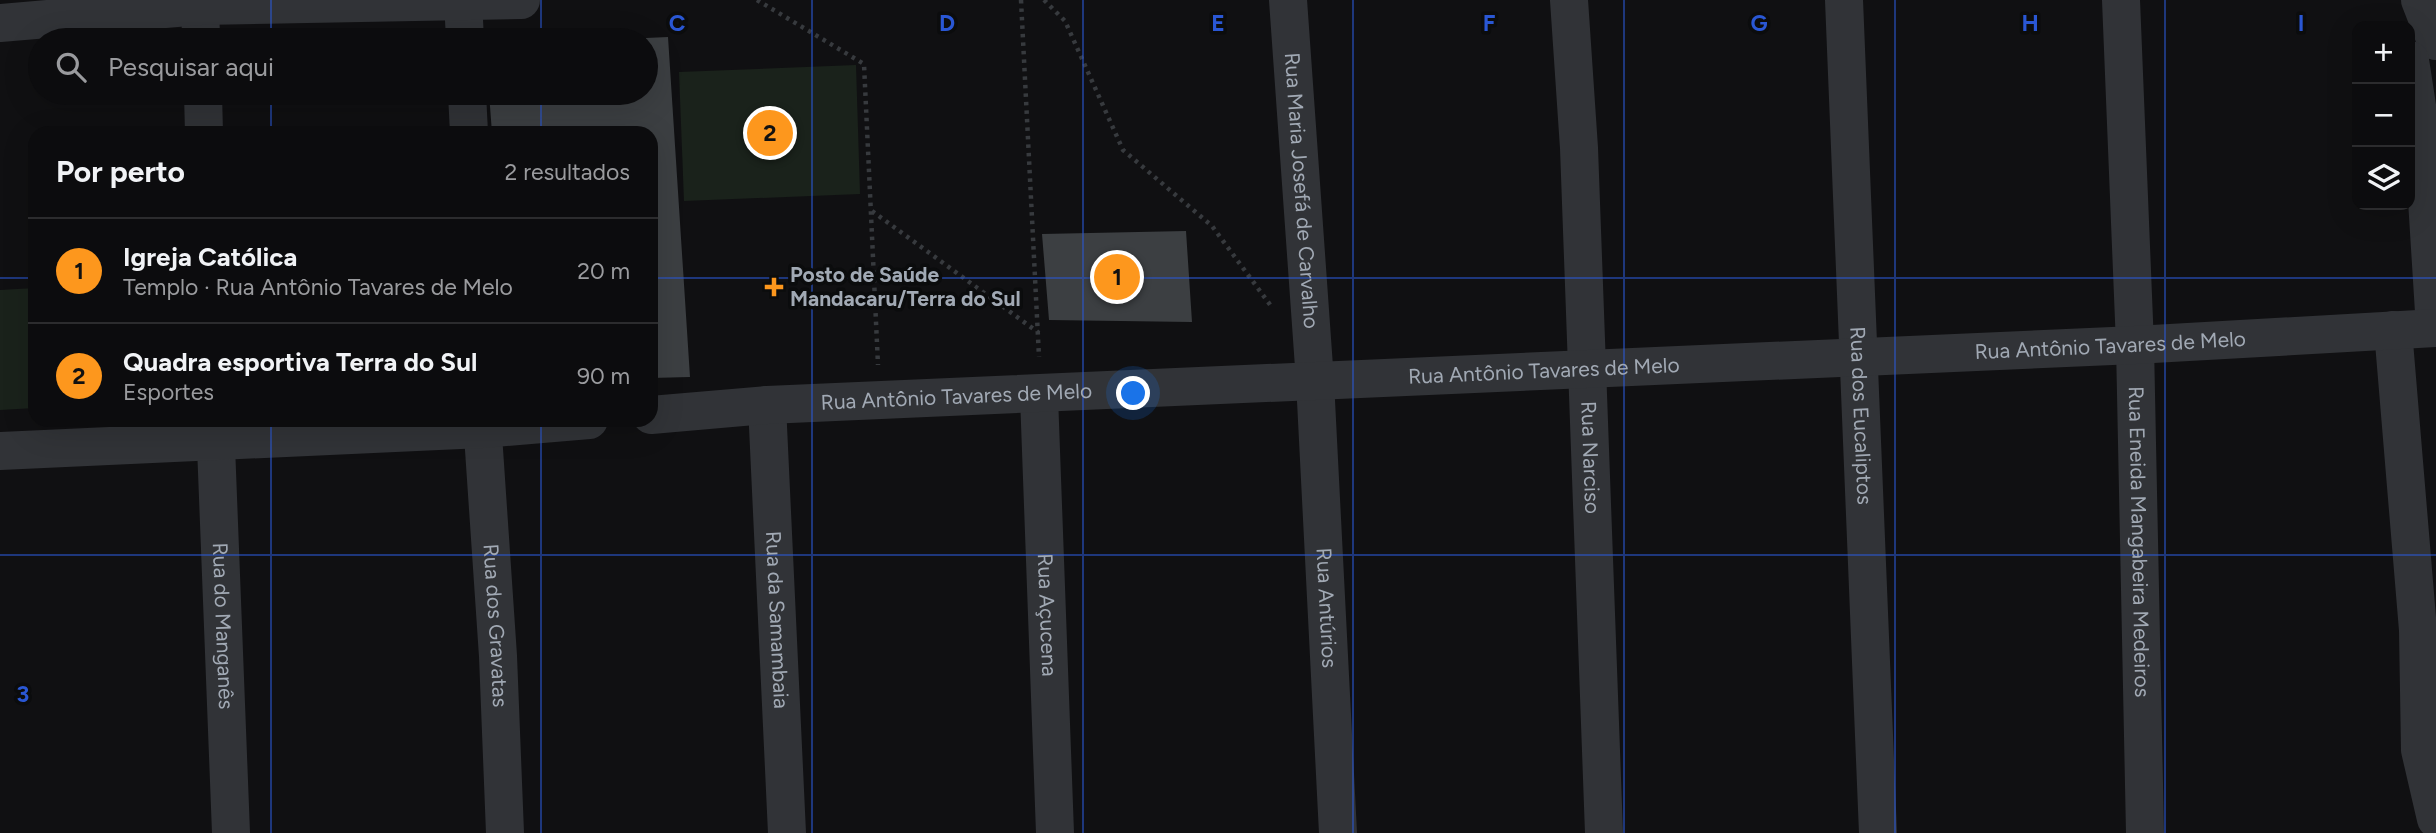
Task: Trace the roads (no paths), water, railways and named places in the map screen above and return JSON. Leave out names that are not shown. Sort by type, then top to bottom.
[{"type":"street","points":[[0,23],[521,0]]},
{"type":"street","name":"Rua Maria Josefá de Carvalho","points":[[1289,0],[1315,382]]},
{"type":"street","name":"Rua Narciso","points":[[1569,0],[1587,369],[1604,833]]},
{"type":"street","name":"Rua dos Eucaliptos","points":[[1844,0],[1878,833]]},
{"type":"street","name":"Rua Eneida Mangabeira Medeiros","points":[[2121,0],[2135,345],[2145,833]]},
{"type":"street","points":[[2400,0],[2403,21]]},
{"type":"street","points":[[2420,0],[2436,41]]},
{"type":"street","points":[[463,1],[464,28]]},
{"type":"street","points":[[2414,84],[2424,152],[2435,328]]},
{"type":"street","points":[[203,105],[204,126]]},
{"type":"street","points":[[468,105],[469,126]]},
{"type":"street","name":"Rua Antônio Tavares de Melo","points":[[658,414],[767,405],[1039,396],[2135,345],[2435,328]]},
{"type":"street","points":[[2393,330],[2427,628],[2419,714],[2420,750],[2436,819]]},
{"type":"street","name":"Rua Antúrios","points":[[1315,382],[1338,833]]},
{"type":"street","name":"Rua Açucena","points":[[1039,396],[1055,833]]},
{"type":"street","name":"Rua da Samambaia","points":[[767,405],[787,833]]},
{"type":"street","points":[[0,451],[216,430],[349,427]]},
{"type":"street","name":"Rua dos Gravatas","points":[[482,427],[498,656],[505,833]]},
{"type":"street","name":"Rua do Manganês","points":[[216,430],[231,833]]},
{"type":"place","name":"Quadra esportiva Terra do Sul","points":[[770,133]]},
{"type":"place","name":"Igreja Católica","points":[[1117,277]]},
{"type":"place","name":"Posto de Saúde Mandacaru/Terra do Sul","points":[[774,287]]}]
